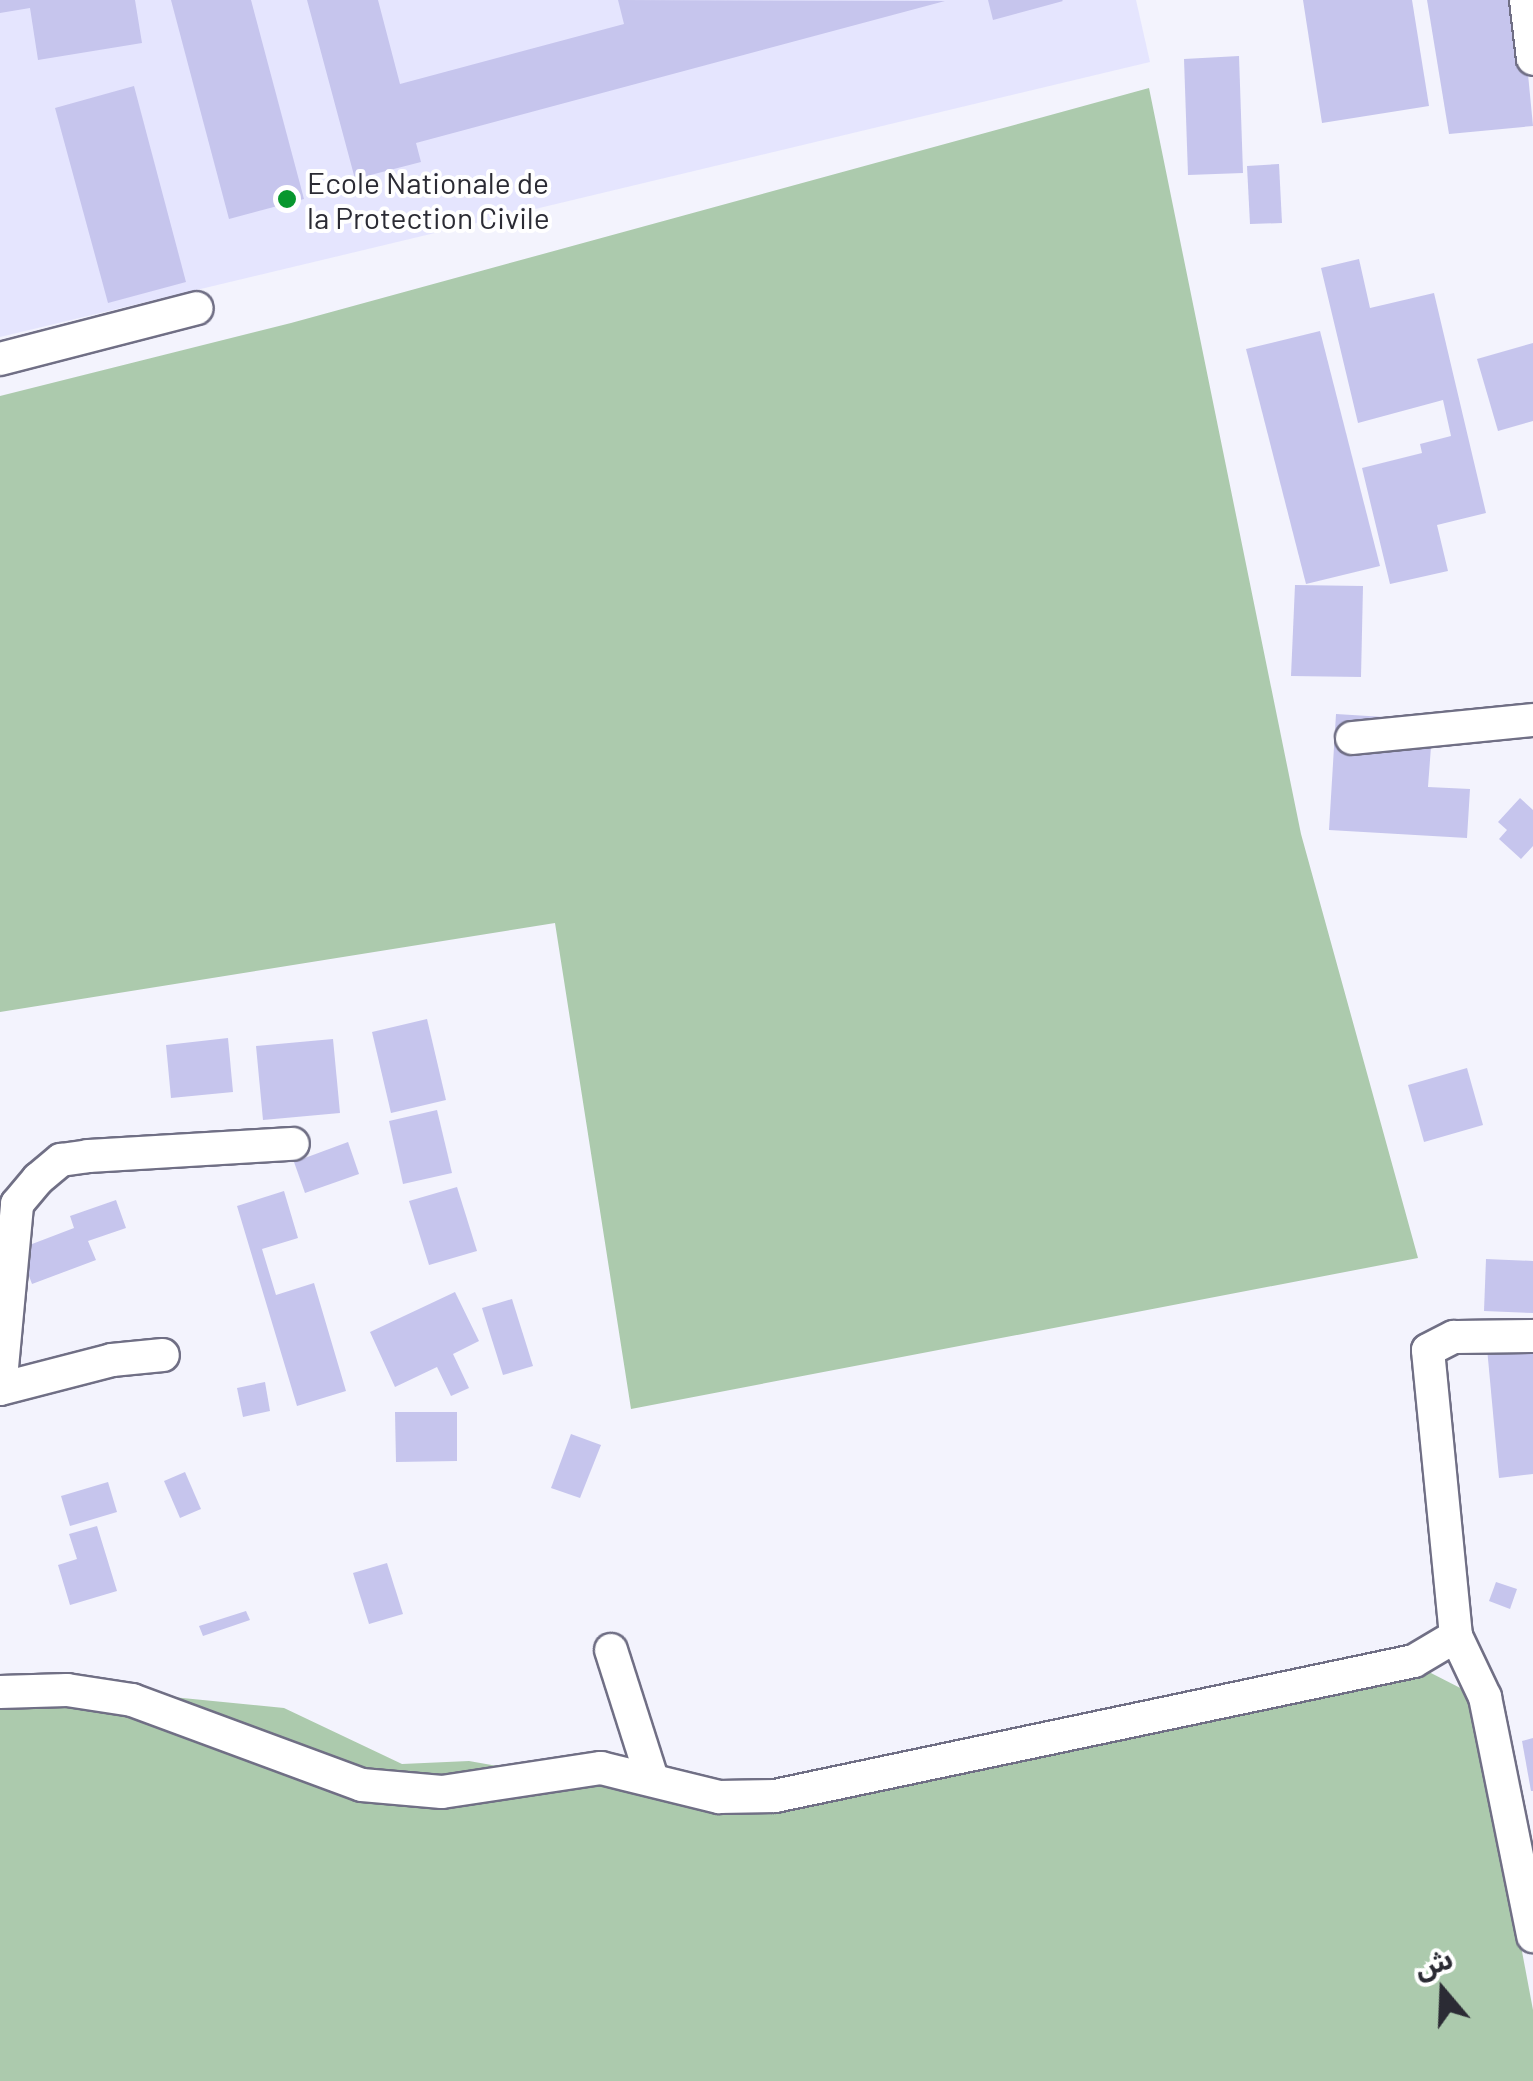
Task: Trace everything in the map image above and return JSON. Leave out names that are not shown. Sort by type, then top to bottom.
[{"type":"street","points":[[1526,0],[1533,59]]},
{"type":"street","points":[[0,359],[198,308]]},
{"type":"street","points":[[1352,738],[1533,720]]},
{"type":"street","points":[[163,1355],[112,1360],[0,1389],[17,1204],[60,1160],[294,1144]]},
{"type":"street","points":[[1533,1336],[1454,1337],[1428,1350],[1456,1636],[1484,1697],[1533,1936]]},
{"type":"street","points":[[0,1692],[67,1690],[132,1700],[362,1785],[442,1792],[601,1768],[651,1775],[719,1797],[776,1796],[1414,1660],[1456,1636]]},
{"type":"street","points":[[610,1650],[651,1775]]},
{"type":"shaded area","name":"Ecole Nationale de la Protection Civile","points":[[0,0],[1136,0],[1150,62],[0,337]]},
{"type":"green space","points":[[1149,88],[1301,834],[1418,1258],[631,1409],[555,923],[0,1012],[0,396],[291,323]]},
{"type":"green space","points":[[1427,1671],[1474,1695],[1533,2010],[1533,2081],[0,2081],[0,1680],[284,1708],[402,1764],[469,1761],[676,1797]]},
{"type":"building","points":[[0,0],[135,0],[142,43],[38,60],[30,8],[0,13]]},
{"type":"building","points":[[171,0],[251,0],[304,199],[229,219]]},
{"type":"building","points":[[307,0],[378,0],[400,84],[624,24],[618,0],[945,1],[416,143],[421,162],[355,179]]},
{"type":"building","points":[[988,0],[1062,0],[1063,1],[993,20]]},
{"type":"building","points":[[1303,0],[1412,0],[1429,106],[1322,123]]},
{"type":"building","points":[[1427,0],[1511,0],[1522,12],[1533,126],[1449,134]]},
{"type":"building","points":[[1239,56],[1243,173],[1188,175],[1184,59]]},
{"type":"building","points":[[134,86],[186,282],[108,303],[55,108]]},
{"type":"building","points":[[1279,164],[1282,223],[1250,224],[1247,166]]},
{"type":"building","points":[[1359,259],[1370,308],[1434,293],[1486,513],[1437,525],[1448,571],[1390,584],[1362,468],[1422,453],[1420,444],[1451,436],[1443,400],[1358,423],[1321,268]]},
{"type":"building","points":[[1320,331],[1380,566],[1306,584],[1246,349]]},
{"type":"building","points":[[1533,343],[1533,421],[1498,431],[1477,359]]},
{"type":"building","points":[[1295,585],[1363,586],[1361,677],[1291,676]]},
{"type":"building","points":[[1336,714],[1433,720],[1428,787],[1470,789],[1467,838],[1329,830]]},
{"type":"building","points":[[1520,798],[1533,810],[1533,846],[1521,859],[1499,839],[1507,830],[1498,822]]},
{"type":"building","points":[[427,1019],[446,1100],[391,1113],[372,1032]]},
{"type":"building","points":[[228,1038],[233,1092],[171,1098],[166,1045]]},
{"type":"building","points":[[333,1039],[340,1113],[263,1120],[256,1046]]},
{"type":"building","points":[[1467,1068],[1483,1125],[1424,1142],[1408,1085]]},
{"type":"building","points":[[437,1110],[452,1173],[403,1184],[389,1121]]},
{"type":"building","points":[[348,1142],[359,1174],[305,1193],[294,1162]]},
{"type":"building","points":[[457,1187],[477,1251],[429,1265],[409,1201]]},
{"type":"building","points":[[284,1191],[298,1238],[262,1249],[276,1295],[314,1283],[346,1391],[297,1406],[237,1206]]},
{"type":"building","points":[[116,1200],[126,1228],[88,1241],[96,1260],[32,1284],[19,1249],[74,1228],[70,1216]]},
{"type":"building","points":[[1486,1259],[1533,1261],[1533,1313],[1484,1311]]},
{"type":"building","points":[[455,1292],[479,1341],[453,1354],[469,1388],[451,1396],[437,1367],[395,1387],[370,1332]]},
{"type":"building","points":[[512,1299],[533,1366],[503,1375],[482,1308]]},
{"type":"building","points":[[1533,1343],[1533,1474],[1499,1478],[1487,1348]]},
{"type":"building","points":[[265,1382],[270,1411],[243,1417],[237,1388]]},
{"type":"building","points":[[395,1412],[457,1412],[457,1461],[396,1462]]},
{"type":"building","points":[[571,1434],[601,1445],[580,1498],[551,1488]]},
{"type":"building","points":[[185,1472],[201,1509],[180,1518],[164,1481]]},
{"type":"building","points":[[108,1482],[117,1512],[70,1526],[61,1496]]},
{"type":"building","points":[[97,1526],[117,1591],[70,1605],[58,1565],[77,1559],[69,1534]]},
{"type":"building","points":[[387,1563],[403,1614],[369,1624],[353,1573]]},
{"type":"building","points":[[1496,1582],[1517,1589],[1510,1609],[1489,1601]]},
{"type":"building","points":[[246,1611],[250,1620],[203,1636],[199,1626]]},
{"type":"building","points":[[1533,1738],[1533,1791],[1531,1791],[1522,1741]]},
{"type":"place","name":"Ecole Nationale de la Protection Civile","points":[[287,199]]}]
